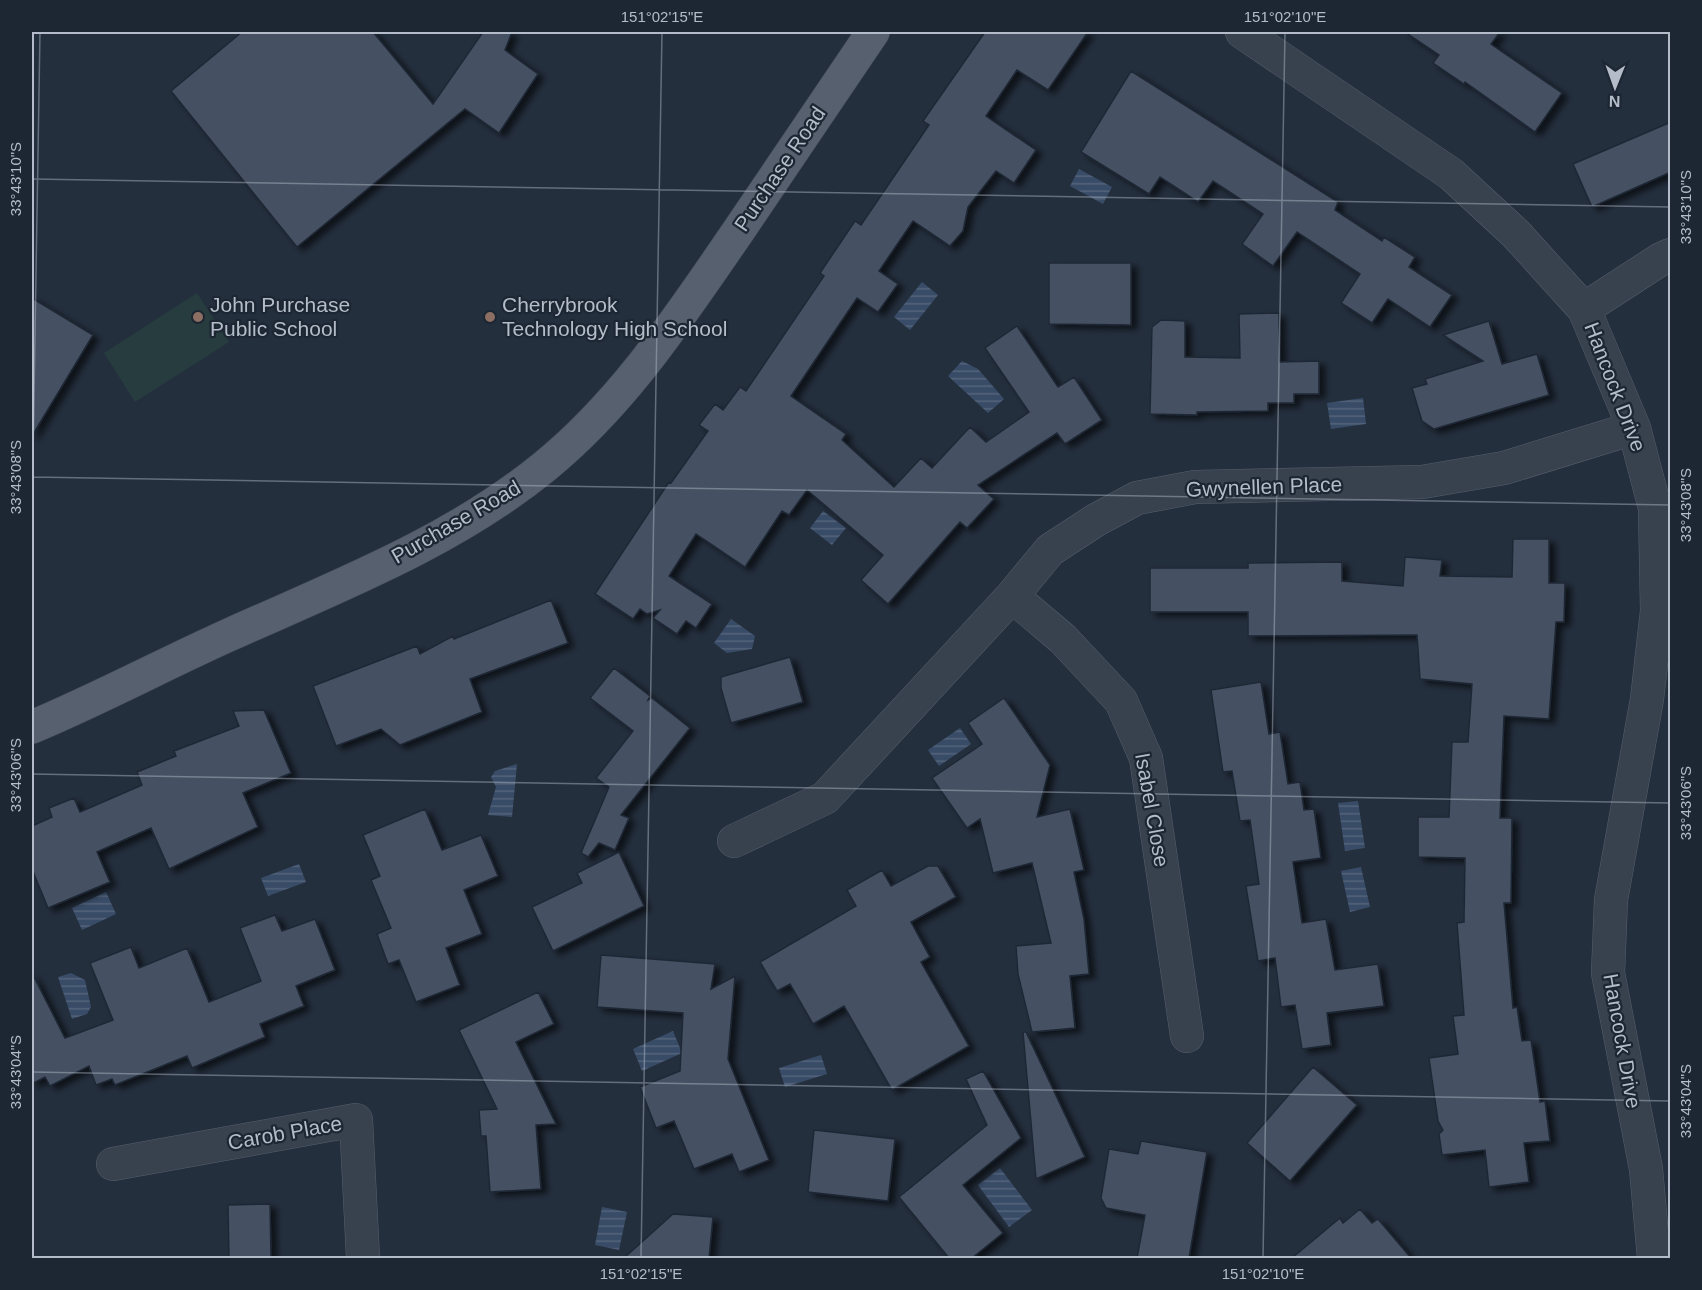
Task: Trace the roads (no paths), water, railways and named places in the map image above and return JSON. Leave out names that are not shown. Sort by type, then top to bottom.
[{"type":"main road","name":"Purchase Road","points":[[32,727],[90,703],[192,651],[427,543],[494,504],[544,468],[622,393],[668,334],[873,32]]},
{"type":"street","name":"Hancock Drive","points":[[1242,32],[1451,174],[1516,234],[1584,309],[1634,428],[1655,507],[1657,610],[1647,699],[1611,900],[1608,973],[1646,1169],[1654,1258]]},
{"type":"street","points":[[1584,309],[1660,259],[1671,255]]},
{"type":"street","name":"Gwynellen Place","points":[[734,841],[825,798],[1012,596],[1050,549],[1137,498],[1194,487],[1422,482],[1504,468],[1634,428]]},
{"type":"street","name":"Isabel Close","points":[[1012,596],[1063,639],[1121,701],[1146,758],[1187,1036]]},
{"type":"street","name":"Carob Place","points":[[113,1164],[356,1120],[363,1258]]},
{"type":"water","points":[[1079,169],[1112,187],[1103,204],[1070,186]]},
{"type":"water","points":[[922,282],[938,295],[910,330],[894,317]]},
{"type":"water","points":[[962,361],[978,369],[1004,399],[988,413],[948,376]]},
{"type":"water","points":[[1363,398],[1366,424],[1331,429],[1327,403]]},
{"type":"water","points":[[823,511],[846,528],[832,545],[810,528]]},
{"type":"water","points":[[731,619],[755,636],[752,649],[727,653],[714,643]]},
{"type":"water","points":[[960,728],[971,744],[939,766],[928,750]]},
{"type":"water","points":[[517,764],[512,817],[488,815],[496,787],[491,777],[495,771]]},
{"type":"water","points":[[1358,801],[1365,848],[1345,851],[1338,803]]},
{"type":"water","points":[[299,864],[306,882],[268,896],[261,878]]},
{"type":"water","points":[[1361,867],[1370,907],[1350,912],[1341,871]]},
{"type":"water","points":[[106,892],[116,914],[82,930],[72,908]]},
{"type":"water","points":[[71,973],[85,980],[91,1007],[87,1014],[72,1019],[58,977]]},
{"type":"water","points":[[673,1031],[682,1053],[642,1071],[633,1049]]},
{"type":"water","points":[[821,1055],[827,1074],[785,1087],[779,1068]]},
{"type":"water","points":[[1000,1168],[1032,1210],[1009,1227],[978,1185]]},
{"type":"water","points":[[602,1207],[627,1212],[619,1250],[595,1245]]},
{"type":"place","name":"John Purchase Public School","points":[[198,317]]},
{"type":"place","name":"Cherrybrook Technology High School","points":[[490,317]]}]
